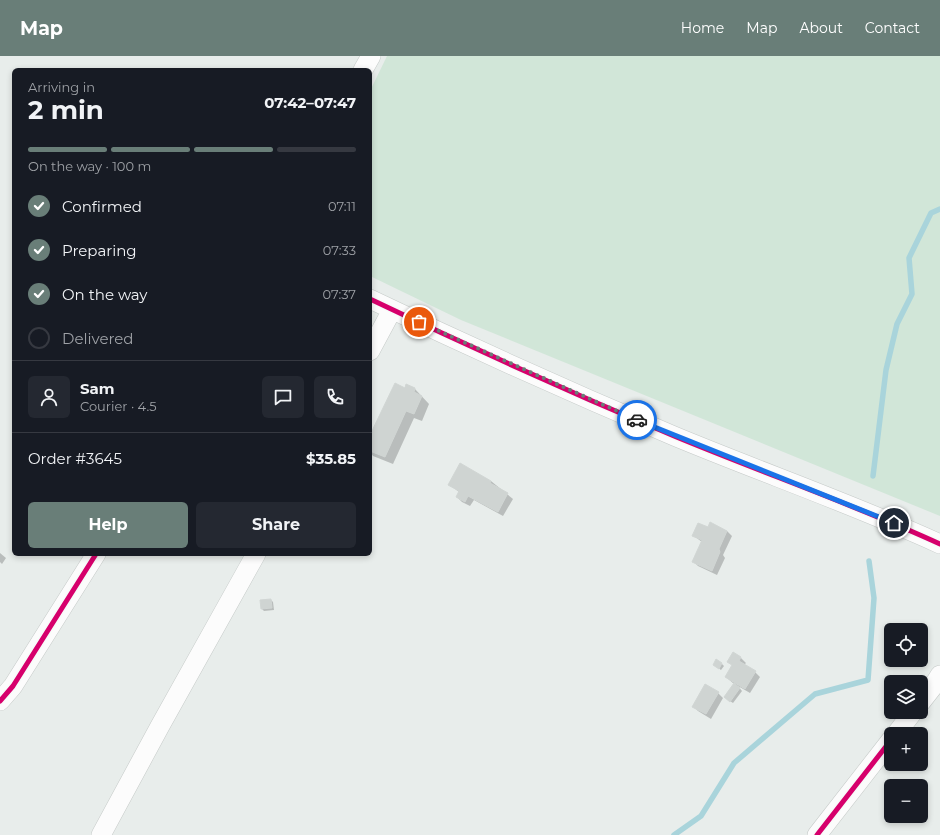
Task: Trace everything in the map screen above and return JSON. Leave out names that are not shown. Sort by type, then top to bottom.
[{"type":"street","points":[[364,68],[371,56]]},
{"type":"street","points":[[372,300],[551,382],[668,433],[894,523],[940,544]]},
{"type":"street","points":[[372,347],[392,310]]},
{"type":"street","points":[[0,701],[13,686],[95,556]]},
{"type":"street","points":[[101,835],[255,556]]},
{"type":"street","points":[[928,693],[940,675]]},
{"type":"street","points":[[901,727],[908,719]]},
{"type":"street","points":[[817,835],[884,749]]},
{"type":"green space","points":[[387,56],[940,56],[940,516],[461,320],[372,277],[372,87]]},
{"type":"building","points":[[395,383],[405,388],[406,384],[415,388],[414,392],[422,396],[414,414],[406,411],[385,457],[372,452],[372,431]]},
{"type":"building","points":[[460,463],[508,493],[498,512],[468,496],[465,502],[456,497],[459,491],[448,485]]},
{"type":"building","points":[[710,522],[727,531],[712,571],[692,562],[702,540],[692,536],[698,523],[708,527]]},
{"type":"building","points":[[271,599],[272,608],[261,609],[260,600]]},
{"type":"building","points":[[733,652],[741,657],[739,661],[756,671],[745,689],[725,677],[732,665],[727,662]]},
{"type":"building","points":[[716,659],[722,663],[719,669],[713,665]]},
{"type":"building","points":[[734,683],[740,688],[730,702],[724,697]]},
{"type":"building","points":[[705,684],[719,692],[706,714],[692,707]]},
{"type":"waterway","points":[[873,476],[886,370],[897,324],[912,294],[909,258],[931,213],[940,209]]},
{"type":"waterway","points":[[674,835],[701,816],[734,763],[815,694],[868,680],[874,598],[869,561]]},
{"type":"cycle path","points":[[372,300],[445,335],[636,420],[707,450],[874,515],[940,544]]},
{"type":"cycle path","points":[[0,701],[13,686],[95,556]]},
{"type":"cycle path","points":[[817,835],[884,749]]},
{"type":"way so far","points":[[419,322],[637,420]]},
{"type":"route","points":[[637,420],[894,523]]}]
